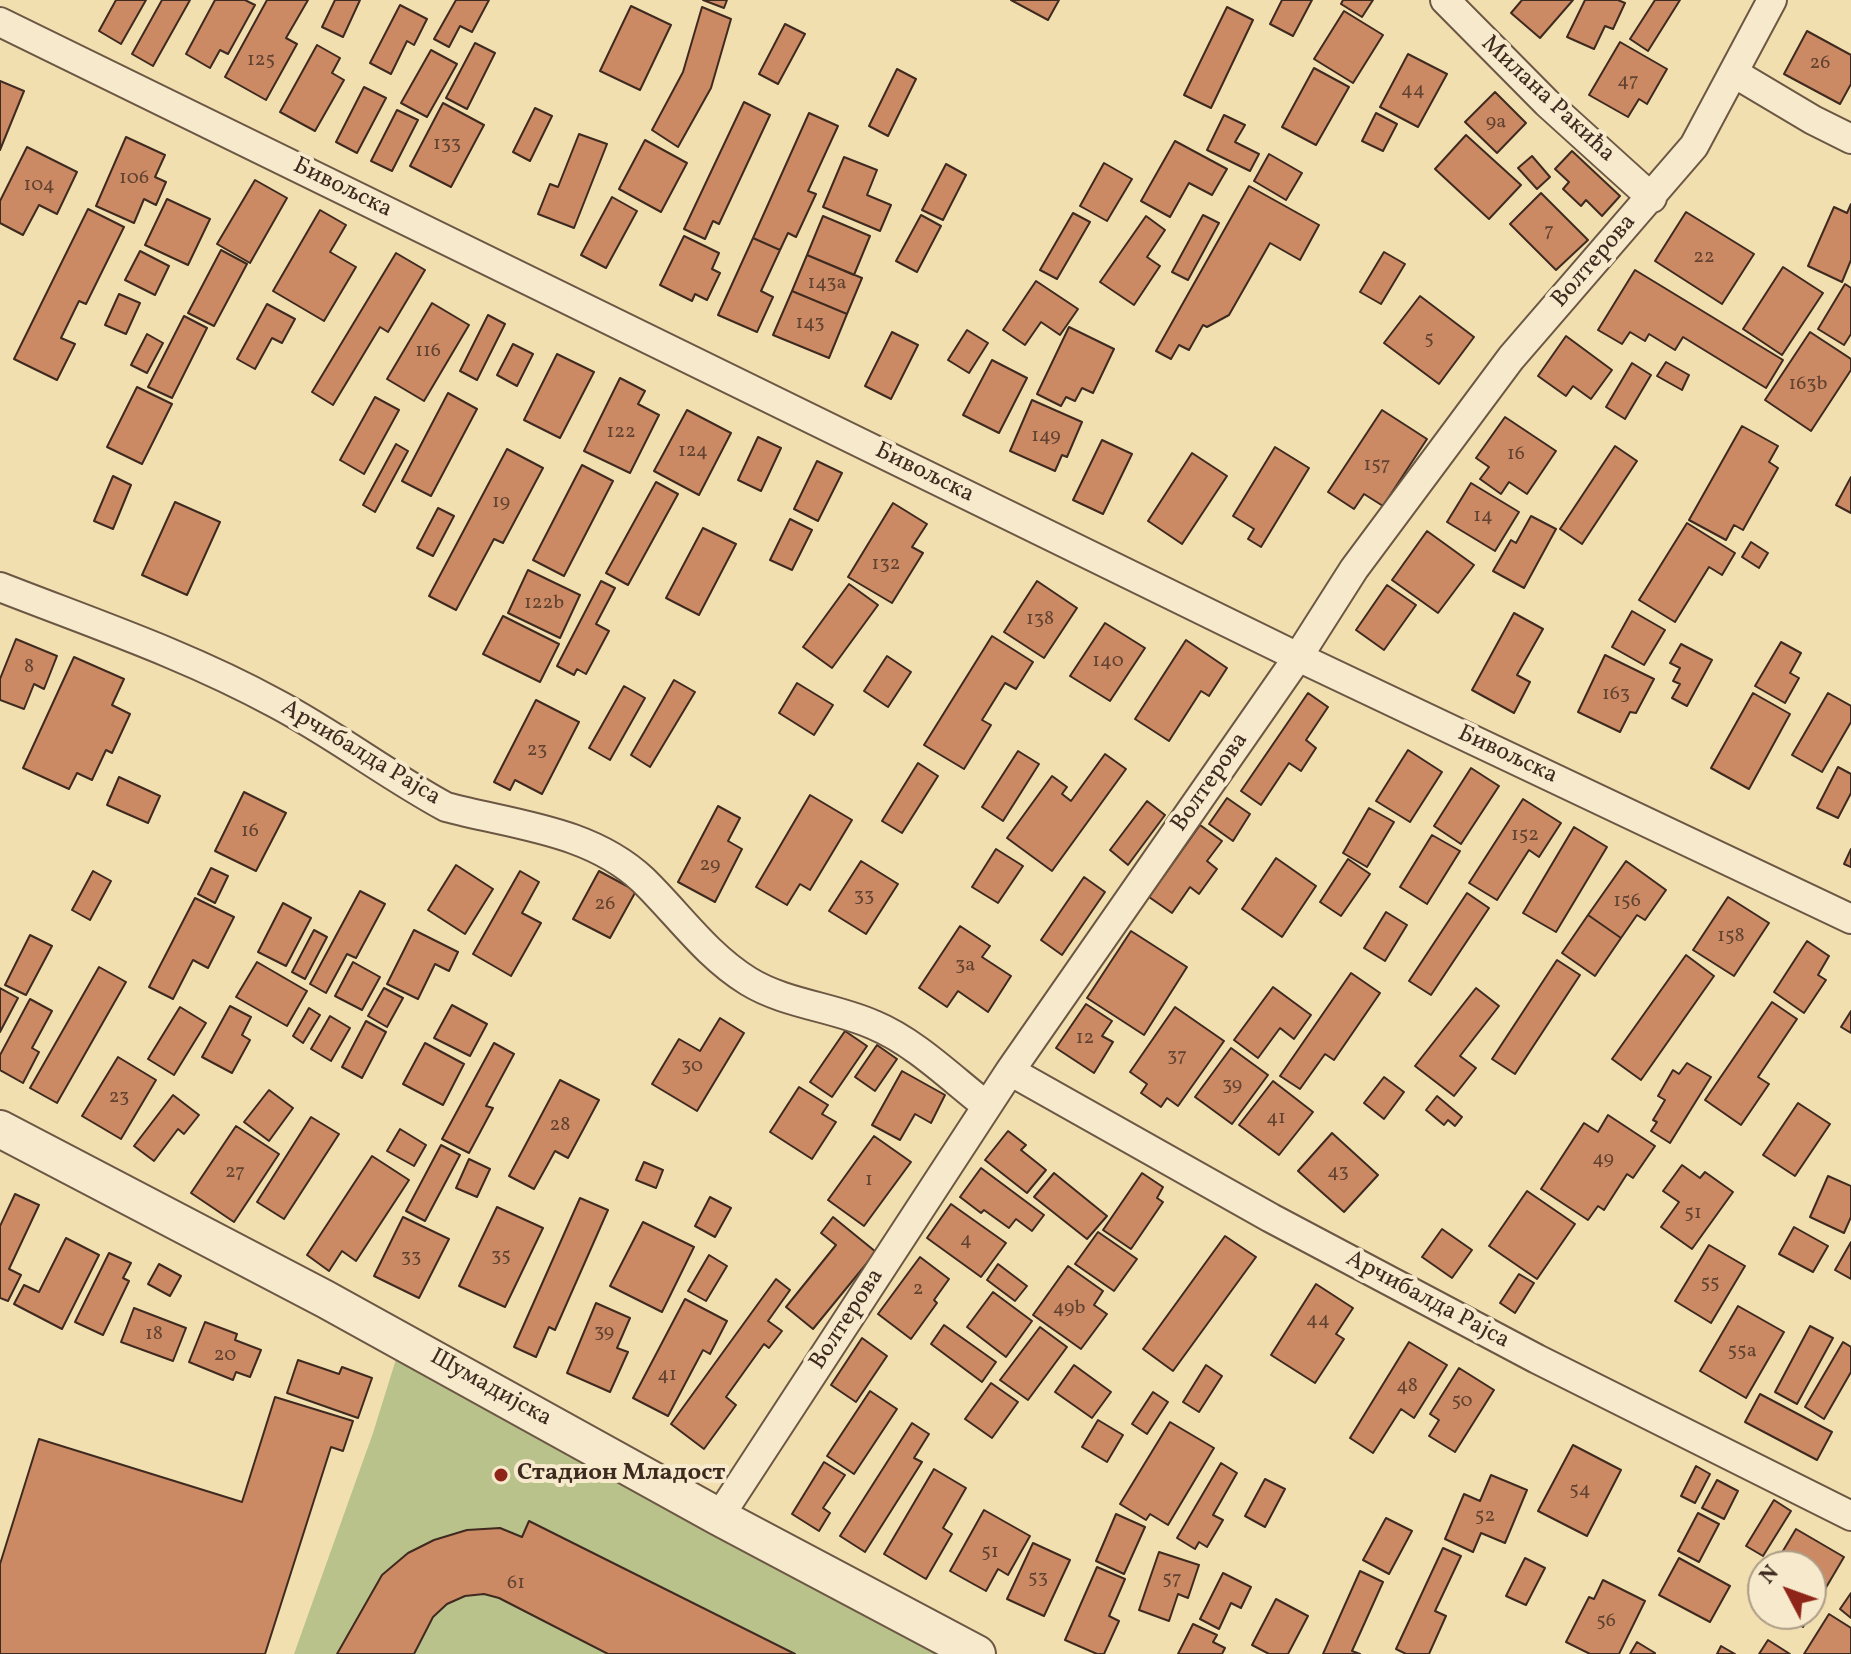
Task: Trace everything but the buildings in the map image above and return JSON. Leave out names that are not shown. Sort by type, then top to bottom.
[{"type":"street","name":"Милана Ракића","points":[[1445,0],[1527,84],[1652,198]]},
{"type":"street","name":"Волтерова","points":[[719,1517],[1010,1071],[1298,657],[1354,569],[1511,358],[1694,146],[1772,0]]},
{"type":"street","name":"Бивољска","points":[[0,22],[1298,657],[1851,919]]},
{"type":"street","points":[[1734,73],[1851,139]]},
{"type":"street","name":"Арчибалда Рајса","points":[[0,587],[185,660],[276,703],[446,807],[516,821],[609,855],[642,879],[729,968],[752,983],[777,993],[874,1025],[903,1041],[987,1106]]},
{"type":"street","name":"Арчибалда Рајса","points":[[1010,1071],[1271,1218],[1453,1315],[1851,1516]]},
{"type":"street","name":"Шумадијска","points":[[0,1129],[338,1306],[719,1517],[977,1654]]},
{"type":"green space","name":"Стадион Младост","points":[[402,1340],[965,1654],[294,1654],[373,1433]]},
{"type":"place","name":"Стадион Младост","points":[[501,1475]]}]
